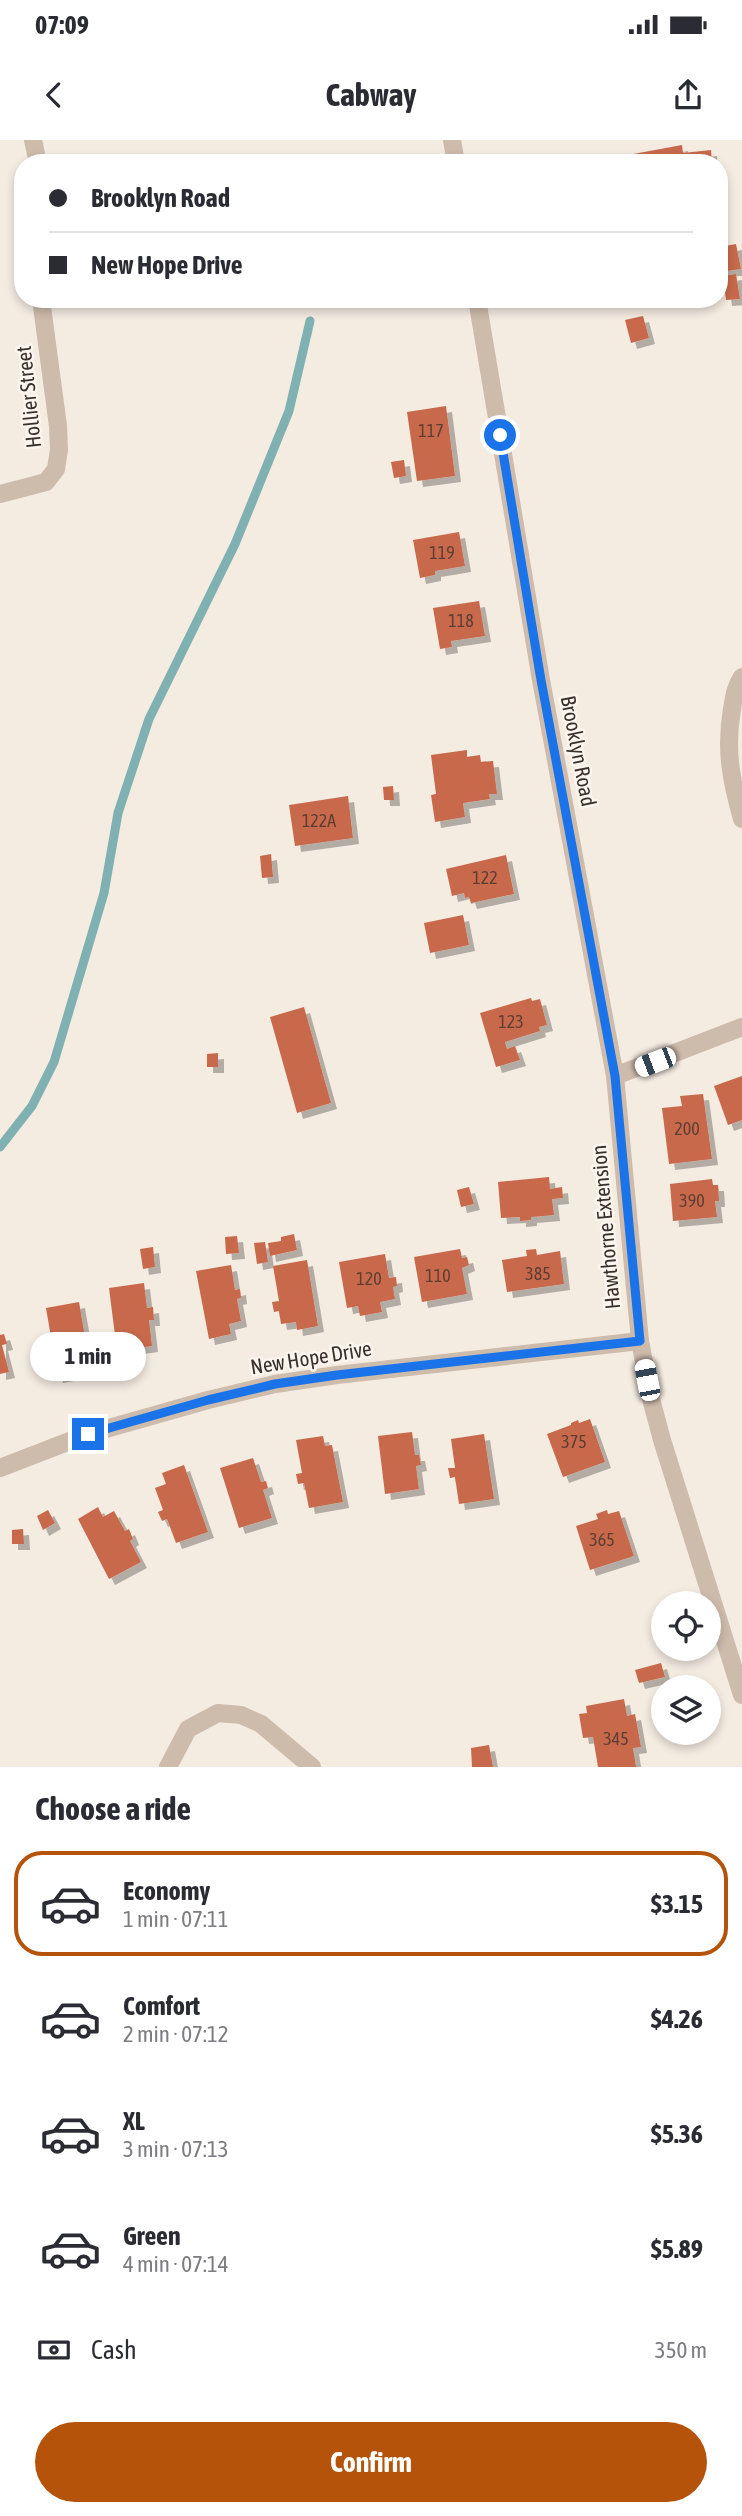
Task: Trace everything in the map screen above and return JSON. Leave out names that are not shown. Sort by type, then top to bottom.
[{"type":"street","name":"Hollier Street","points":[[0,494],[46,482],[56,469],[59,450],[58,426],[42,308]]},
{"type":"street","name":"Brooklyn Road","points":[[479,308],[541,680],[615,1076]]},
{"type":"street","points":[[742,677],[736,685],[727,735],[730,774],[742,819]]},
{"type":"street","points":[[615,1076],[742,1027]]},
{"type":"street","name":"Hawthorne Extension","points":[[615,1076],[640,1341],[651,1399],[742,1695]]},
{"type":"street","name":"New Hope Drive","points":[[0,1468],[88,1434],[275,1384],[640,1341]]},
{"type":"street","points":[[168,1767],[188,1729],[218,1713],[240,1715],[261,1724],[312,1767]]},
{"type":"building","points":[[682,145],[683,153],[711,150],[711,154],[633,154]]},
{"type":"building","points":[[736,244],[741,269],[728,271],[728,245]]},
{"type":"building","points":[[736,274],[740,299],[728,300],[728,275]]},
{"type":"building","points":[[643,316],[649,338],[631,343],[625,320]]},
{"type":"building","points":[[446,406],[455,476],[417,481],[407,412]]},
{"type":"building","points":[[404,460],[406,476],[394,478],[391,462]]},
{"type":"building","points":[[459,532],[465,566],[435,571],[435,575],[420,578],[413,540]]},
{"type":"building","points":[[479,601],[485,636],[451,641],[452,647],[440,649],[433,608]]},
{"type":"building","points":[[467,750],[467,757],[480,755],[481,762],[493,761],[497,794],[489,794],[490,799],[463,803],[465,817],[435,822],[431,795],[436,794],[431,755]]},
{"type":"building","points":[[393,786],[394,800],[384,800],[383,787]]},
{"type":"building","points":[[348,796],[353,838],[295,846],[289,805]]},
{"type":"building","points":[[271,854],[273,877],[262,878],[260,856]]},
{"type":"building","points":[[506,855],[514,894],[471,903],[464,893],[452,896],[446,869]]},
{"type":"building","points":[[463,915],[469,945],[430,953],[424,923]]},
{"type":"building","points":[[531,998],[532,1001],[540,999],[547,1025],[539,1027],[540,1031],[505,1042],[507,1049],[515,1046],[520,1060],[496,1067],[480,1013]]},
{"type":"building","points":[[304,1007],[331,1103],[297,1113],[270,1017]]},
{"type":"building","points":[[218,1053],[218,1067],[207,1067],[207,1054]]},
{"type":"building","points":[[742,1076],[742,1120],[728,1125],[714,1086]]},
{"type":"building","points":[[703,1094],[712,1159],[669,1164],[662,1108],[682,1106],[680,1096]]},
{"type":"building","points":[[549,1177],[550,1189],[562,1187],[563,1198],[552,1199],[554,1215],[520,1221],[520,1217],[501,1218],[498,1182]]},
{"type":"building","points":[[712,1179],[713,1185],[718,1185],[719,1201],[715,1201],[717,1217],[673,1221],[670,1184]]},
{"type":"building","points":[[469,1187],[474,1204],[461,1207],[457,1190]]},
{"type":"building","points":[[294,1234],[297,1250],[270,1256],[268,1243],[281,1241],[281,1237]]},
{"type":"building","points":[[237,1236],[239,1253],[226,1254],[225,1237]]},
{"type":"building","points":[[265,1242],[268,1262],[257,1264],[254,1243]]},
{"type":"building","points":[[153,1247],[155,1267],[143,1269],[140,1249]]},
{"type":"building","points":[[460,1249],[462,1258],[467,1257],[469,1265],[462,1268],[467,1294],[422,1302],[414,1257]]},
{"type":"building","points":[[536,1249],[537,1255],[560,1251],[564,1284],[507,1292],[502,1260],[527,1256],[526,1250]]},
{"type":"building","points":[[385,1254],[389,1278],[396,1277],[397,1286],[393,1287],[395,1299],[380,1302],[382,1312],[360,1316],[358,1306],[347,1308],[339,1262]]},
{"type":"building","points":[[307,1260],[318,1326],[297,1330],[296,1322],[281,1324],[279,1311],[274,1312],[272,1302],[279,1301],[273,1266]]},
{"type":"building","points":[[231,1265],[235,1290],[240,1289],[241,1298],[237,1299],[241,1321],[229,1324],[231,1334],[209,1339],[196,1271]]},
{"type":"building","points":[[144,1283],[147,1308],[153,1307],[154,1320],[149,1320],[152,1346],[117,1351],[109,1288]]},
{"type":"building","points":[[79,1302],[89,1360],[77,1363],[79,1373],[57,1377],[51,1344],[45,1345],[43,1338],[51,1337],[46,1308]]},
{"type":"building","points":[[4,1334],[7,1344],[2,1345],[9,1372],[0,1374],[0,1335]]},
{"type":"building","points":[[590,1419],[605,1462],[563,1477],[547,1434],[578,1420],[579,1423]]},
{"type":"building","points":[[412,1432],[415,1455],[419,1455],[421,1465],[416,1466],[419,1489],[385,1494],[378,1436]]},
{"type":"building","points":[[484,1434],[494,1499],[459,1504],[455,1477],[450,1478],[448,1468],[455,1468],[451,1439]]},
{"type":"building","points":[[323,1436],[325,1446],[332,1445],[343,1502],[309,1508],[304,1483],[298,1484],[296,1474],[302,1473],[296,1440]]},
{"type":"building","points":[[253,1458],[261,1482],[266,1481],[268,1488],[263,1490],[272,1518],[239,1528],[220,1468]]},
{"type":"building","points":[[184,1465],[208,1532],[176,1543],[167,1519],[162,1521],[158,1512],[163,1510],[155,1488],[166,1484],[162,1473]]},
{"type":"building","points":[[98,1507],[103,1517],[114,1511],[125,1531],[129,1529],[133,1539],[130,1541],[141,1562],[109,1579],[78,1519]]},
{"type":"building","points":[[48,1510],[55,1523],[43,1530],[37,1516]]},
{"type":"building","points":[[607,1510],[608,1514],[619,1511],[634,1556],[590,1570],[576,1526],[598,1519],[596,1514]]},
{"type":"building","points":[[23,1529],[24,1544],[12,1544],[12,1530]]},
{"type":"building","points":[[661,1663],[664,1675],[651,1675],[651,1680],[639,1683],[635,1670]]},
{"type":"building","points":[[624,1699],[627,1716],[635,1714],[641,1747],[633,1748],[636,1767],[598,1767],[593,1737],[583,1738],[579,1714],[587,1713],[586,1706]]},
{"type":"building","points":[[489,1745],[493,1767],[472,1767],[471,1748]]},
{"type":"waterway","points":[[0,1147],[32,1106],[54,1062],[104,893],[118,813],[149,719],[235,544],[289,411],[310,321]]},
{"type":"route","points":[[88,1434],[275,1384],[640,1341],[615,1076],[541,680],[500,435]]}]
